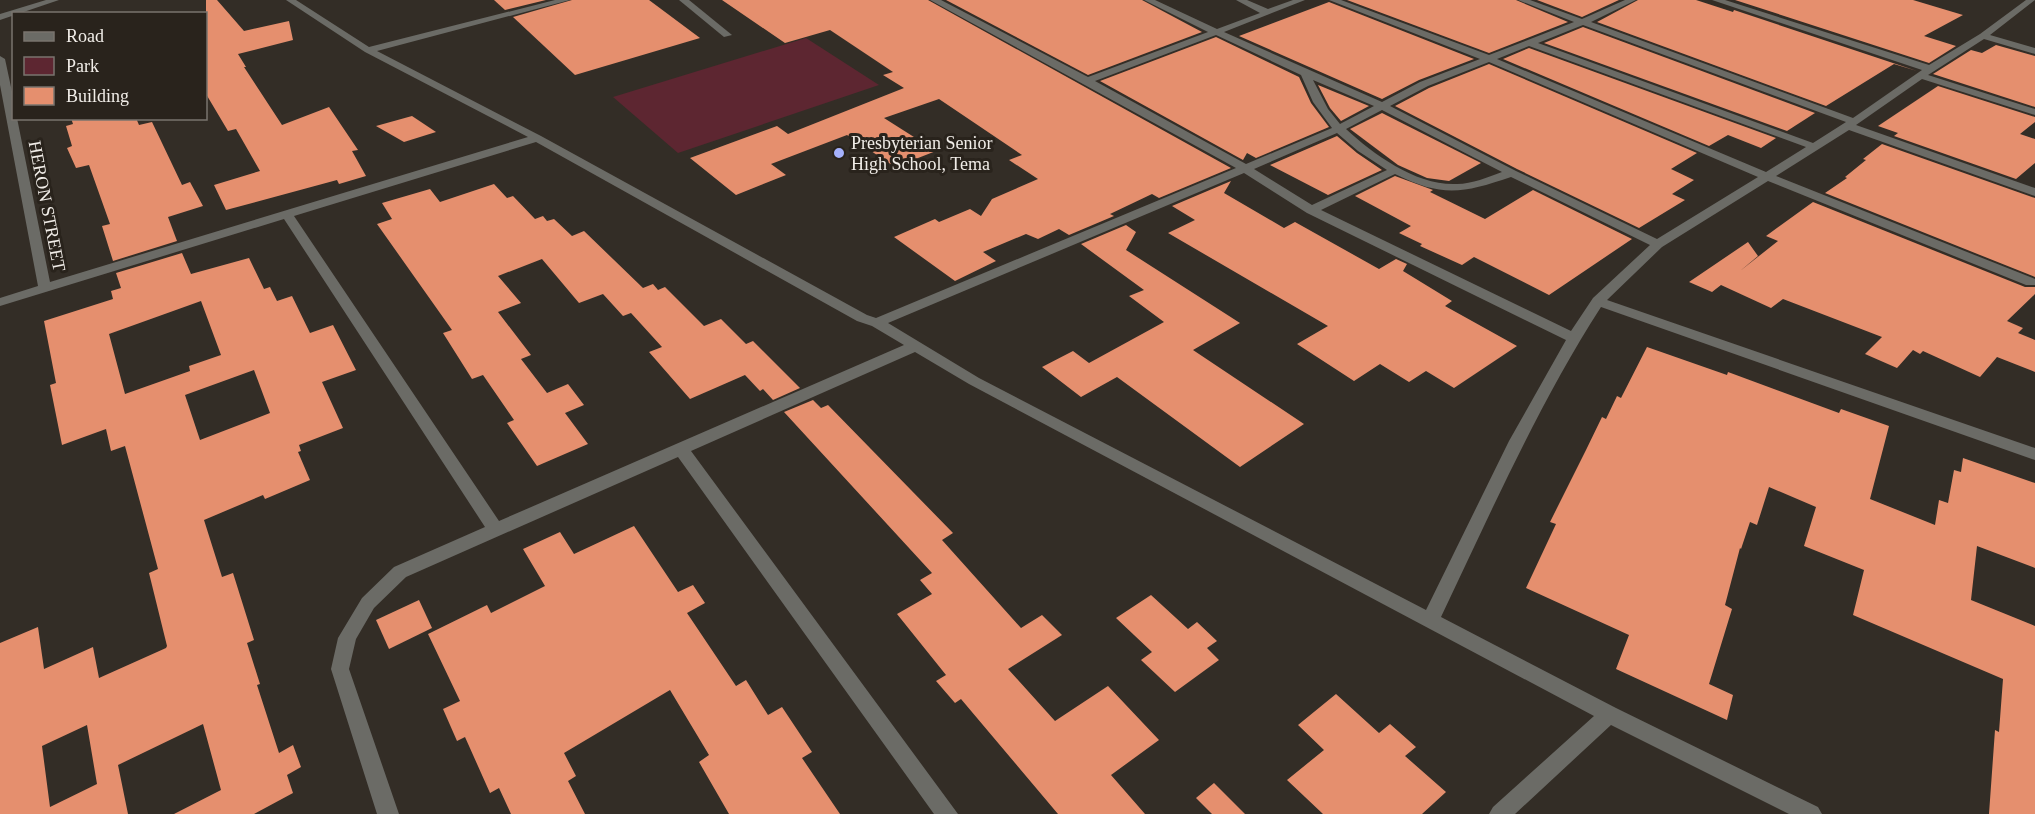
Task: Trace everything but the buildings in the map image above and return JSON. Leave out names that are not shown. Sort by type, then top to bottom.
[{"type":"street","points":[[16,12],[55,0]]},
{"type":"street","points":[[290,0],[368,50],[537,138],[862,318],[877,323],[974,381],[1609,714],[1811,814]]},
{"type":"street","points":[[368,50],[566,0]]},
{"type":"street","points":[[683,0],[728,35]]},
{"type":"street","points":[[934,0],[1245,168],[1311,210],[1574,338]]},
{"type":"street","points":[[1148,0],[1305,73],[1383,106],[1512,173],[1658,244]]},
{"type":"street","points":[[1240,0],[1268,13]]},
{"type":"street","points":[[1087,81],[1301,0]]},
{"type":"street","points":[[1334,0],[1487,58],[1769,177],[2031,282]]},
{"type":"street","points":[[1521,0],[2035,192]]},
{"type":"street","points":[[877,323],[1338,129],[1415,89],[1487,58],[1583,22],[1632,0]]},
{"type":"street","points":[[1716,0],[2035,112]]},
{"type":"street","points":[[1430,621],[1517,441],[1574,338],[1598,301],[1658,244],[1852,124],[1983,36],[2032,0]]},
{"type":"street","points":[[1983,36],[2035,51]]},
{"type":"street","points":[[1529,43],[1815,147]]},
{"type":"street","name":"HERON STREET","points":[[0,59],[12,120]]},
{"type":"street","points":[[1305,73],[1315,99],[1338,129],[1395,170],[1431,185],[1458,189],[1512,173]]},
{"type":"street","name":"HERON STREET","points":[[12,120],[45,289]]},
{"type":"street","points":[[0,133],[14,130]]},
{"type":"street","points":[[0,302],[288,216],[537,138]]},
{"type":"street","points":[[1311,210],[1395,170]]},
{"type":"street","points":[[288,216],[496,530]]},
{"type":"street","points":[[1598,301],[2035,454]]},
{"type":"street","points":[[388,814],[340,669],[347,638],[368,603],[400,572],[913,346]]},
{"type":"street","points":[[680,448],[947,814]]},
{"type":"street","points":[[1500,814],[1609,714]]},
{"type":"green space","points":[[806,38],[879,85],[678,153],[613,97]]},
{"type":"place","name":"Presbyterian Senior High School, Tema","points":[[839,153]]}]
